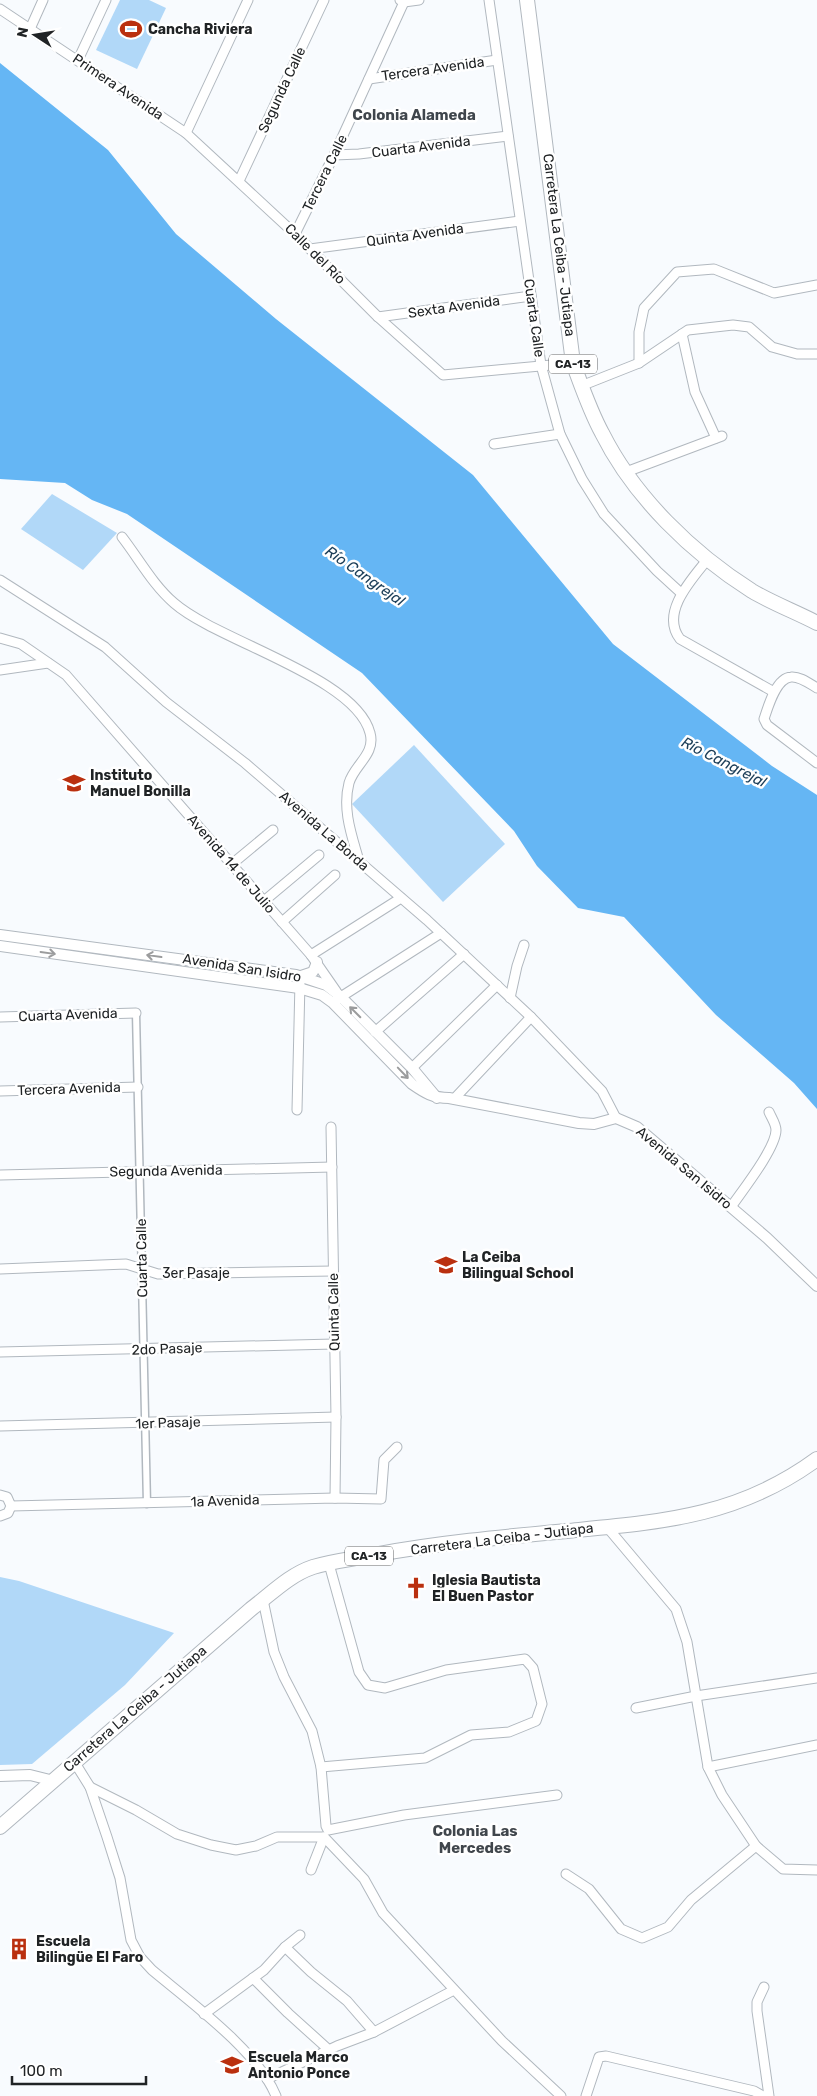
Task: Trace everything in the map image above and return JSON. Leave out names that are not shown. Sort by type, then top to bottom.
[{"type":"main road","name":"Carretera La Ceiba - Jutiapa","points":[[527,0],[573,363],[602,435],[626,472],[660,515],[707,560],[754,592],[817,623]]},
{"type":"main road","name":"Carretera La Ceiba - Jutiapa","points":[[0,1827],[263,1600],[298,1574],[314,1567],[329,1564],[464,1541],[607,1527],[692,1516],[756,1496],[817,1459]]},
{"type":"street","points":[[30,29],[43,0]]},
{"type":"street","points":[[78,60],[106,0]]},
{"type":"street","points":[[186,133],[248,0]]},
{"type":"street","name":"Segunda Calle","points":[[240,181],[324,0]]},
{"type":"street","points":[[402,1],[419,0]]},
{"type":"street","name":"Cuarta Calle","points":[[488,0],[532,296],[540,365],[560,434],[582,479],[604,514],[657,571],[681,592]]},
{"type":"street","name":"Tercera Calle","points":[[295,234],[334,155],[402,1]]},
{"type":"street","name":"Primera Avenida","points":[[0,9],[186,133]]},
{"type":"street","name":"Tercera Avenida","points":[[369,78],[497,60]]},
{"type":"street","name":"Calle del Río","points":[[186,133],[240,181],[378,317],[443,375],[540,365]]},
{"type":"street","name":"Cuarta Avenida","points":[[334,155],[359,154],[508,136]]},
{"type":"street","name":"Quinta Avenida","points":[[310,249],[520,221]]},
{"type":"street","points":[[639,363],[639,332],[644,308],[677,272],[714,269],[774,293],[817,285]]},
{"type":"street","name":"Sexta Avenida","points":[[378,317],[532,296]]},
{"type":"street","points":[[581,386],[639,363],[688,330],[733,325],[748,327],[772,347],[796,354],[817,354]]},
{"type":"street","points":[[626,472],[719,437],[695,392],[682,334]]},
{"type":"street","points":[[540,365],[573,363]]},
{"type":"street","points":[[494,444],[560,434]]},
{"type":"street","points":[[122,537],[155,583],[174,603],[200,620],[330,687],[357,709],[370,732],[371,745],[350,782],[346,802],[349,826],[359,862]]},
{"type":"street","points":[[707,560],[681,592],[673,621],[674,630],[680,639],[774,692]]},
{"type":"street","name":"Avenida La Borda","points":[[0,580],[105,647],[166,702],[245,763],[441,932],[531,1017],[602,1091],[616,1118]]},
{"type":"street","name":"Avenida 14 de Julio","points":[[0,638],[21,644],[66,675],[314,959],[336,1000]]},
{"type":"street","points":[[0,670],[48,663]]},
{"type":"street","points":[[817,688],[793,677],[786,678],[774,692],[764,719],[767,726],[817,763]]},
{"type":"street","points":[[232,864],[273,830]]},
{"type":"street","points":[[264,901],[319,855]]},
{"type":"street","points":[[282,922],[335,875]]},
{"type":"street","points":[[296,1110],[299,988],[301,976],[313,972],[314,959],[401,898]]},
{"type":"street","points":[[336,1000],[441,932]]},
{"type":"street","name":"Avenida San Isidro","points":[[0,935],[301,976],[326,985],[336,1000],[392,1055],[412,1068],[437,1098]]},
{"type":"street","points":[[510,998],[524,945]]},
{"type":"street","name":"Avenida San Isidro","points":[[0,946],[299,988],[336,1000],[375,1032],[412,1084],[425,1094],[437,1098],[454,1099],[579,1123],[594,1124],[616,1118],[637,1127],[731,1207],[817,1286]]},
{"type":"street","points":[[375,1032],[464,954]]},
{"type":"street","points":[[412,1068],[497,985]]},
{"type":"street","name":"Cuarta Calle","points":[[136,1013],[147,1504]]},
{"type":"street","name":"Cuarta Avenida","points":[[0,1017],[136,1013]]},
{"type":"street","points":[[454,1099],[531,1017]]},
{"type":"street","name":"Tercera Avenida","points":[[0,1091],[138,1087]]},
{"type":"street","points":[[731,1207],[758,1169],[775,1139],[776,1128],[769,1112]]},
{"type":"street","name":"Quinta Calle","points":[[331,1127],[336,1418],[334,1498]]},
{"type":"street","name":"Segunda Avenida","points":[[0,1175],[332,1167]]},
{"type":"street","name":"3er Pasaje","points":[[0,1269],[126,1264],[158,1274],[333,1271]]},
{"type":"street","name":"2do Pasaje","points":[[0,1352],[334,1344]]},
{"type":"street","name":"1er Pasaje","points":[[0,1426],[336,1418]]},
{"type":"street","name":"1a Avenida","points":[[11,1506],[334,1498],[381,1499],[384,1460],[397,1447]]},
{"type":"street","points":[[0,1495],[7,1497],[11,1506],[8,1512],[0,1516]]},
{"type":"street","points":[[607,1527],[676,1609],[687,1642],[708,1767],[722,1795],[756,1846],[783,1870],[817,1870]]},
{"type":"street","points":[[321,1767],[425,1758],[472,1735],[509,1732],[536,1721],[542,1704],[533,1668],[525,1659],[446,1670],[385,1688],[368,1685],[359,1672],[329,1564]]},
{"type":"street","points":[[263,1600],[274,1652],[284,1677],[312,1731],[321,1767],[326,1826],[330,1830],[404,1815],[557,1795]]},
{"type":"street","points":[[636,1708],[696,1696],[817,1678]]},
{"type":"street","points":[[708,1767],[817,1745]]},
{"type":"street","points":[[74,1762],[90,1787],[120,1878],[131,1940],[140,1957],[152,1970],[239,2044],[267,2079],[276,2096]]},
{"type":"street","points":[[0,1776],[30,1775],[54,1781]]},
{"type":"street","points":[[90,1787],[136,1810],[177,1834],[212,1845],[236,1850],[256,1846],[277,1837],[324,1837],[364,1879],[383,1913],[430,1961],[454,1990],[502,2041],[560,2096]]},
{"type":"street","points":[[311,1870],[324,1837]]},
{"type":"street","points":[[566,1874],[589,1890],[622,1929],[642,1938],[668,1927],[691,1900],[756,1846]]},
{"type":"street","points":[[204,2014],[264,1970],[285,1947],[300,1935]]},
{"type":"street","points":[[285,1947],[346,2001],[374,2032]]},
{"type":"street","points":[[253,1978],[329,2050]]},
{"type":"street","points":[[764,1987],[757,2002],[757,2010],[769,2096]]},
{"type":"street","points":[[267,2079],[329,2050],[374,2032],[454,1990]]},
{"type":"street","points":[[586,2096],[596,2062],[599,2057],[606,2056],[754,2091],[763,2096]]},
{"type":"shaded area","name":"Cancha Riviera","points":[[120,0],[149,0],[166,8],[137,69],[96,50]]},
{"type":"shaded area","points":[[52,494],[117,533],[83,570],[21,529]]},
{"type":"shaded area","points":[[414,745],[505,844],[443,902],[352,804]]},
{"type":"shaded area","points":[[0,1577],[19,1581],[174,1633],[125,1685],[32,1764],[0,1765]]},
{"type":"water","name":"Río Cangrejal","points":[[0,63],[108,150],[176,234],[276,319],[473,475],[613,644],[772,766],[817,795],[817,1109],[794,1083],[716,1015],[624,917],[578,908],[537,866],[514,831],[362,673],[127,514],[92,500],[65,483],[0,479]]},
{"type":"place","name":"Cancha Riviera","points":[[131,29]]},
{"type":"place","name":"Instituto Manuel Bonilla","points":[[74,783]]},
{"type":"place","name":"La Ceiba Bilingual School","points":[[446,1265]]},
{"type":"place","name":"Iglesia Bautista El Buen Pastor","points":[[416,1588]]},
{"type":"place","name":"Escuela Bilingüe El Faro","points":[[19,1949]]},
{"type":"place","name":"Escuela Marco Antonio Ponce","points":[[232,2065]]},
{"type":"district","name":"Colonia Alameda","points":[[414,115]]},
{"type":"district","name":"Colonia Las Mercedes","points":[[475,1840]]}]
